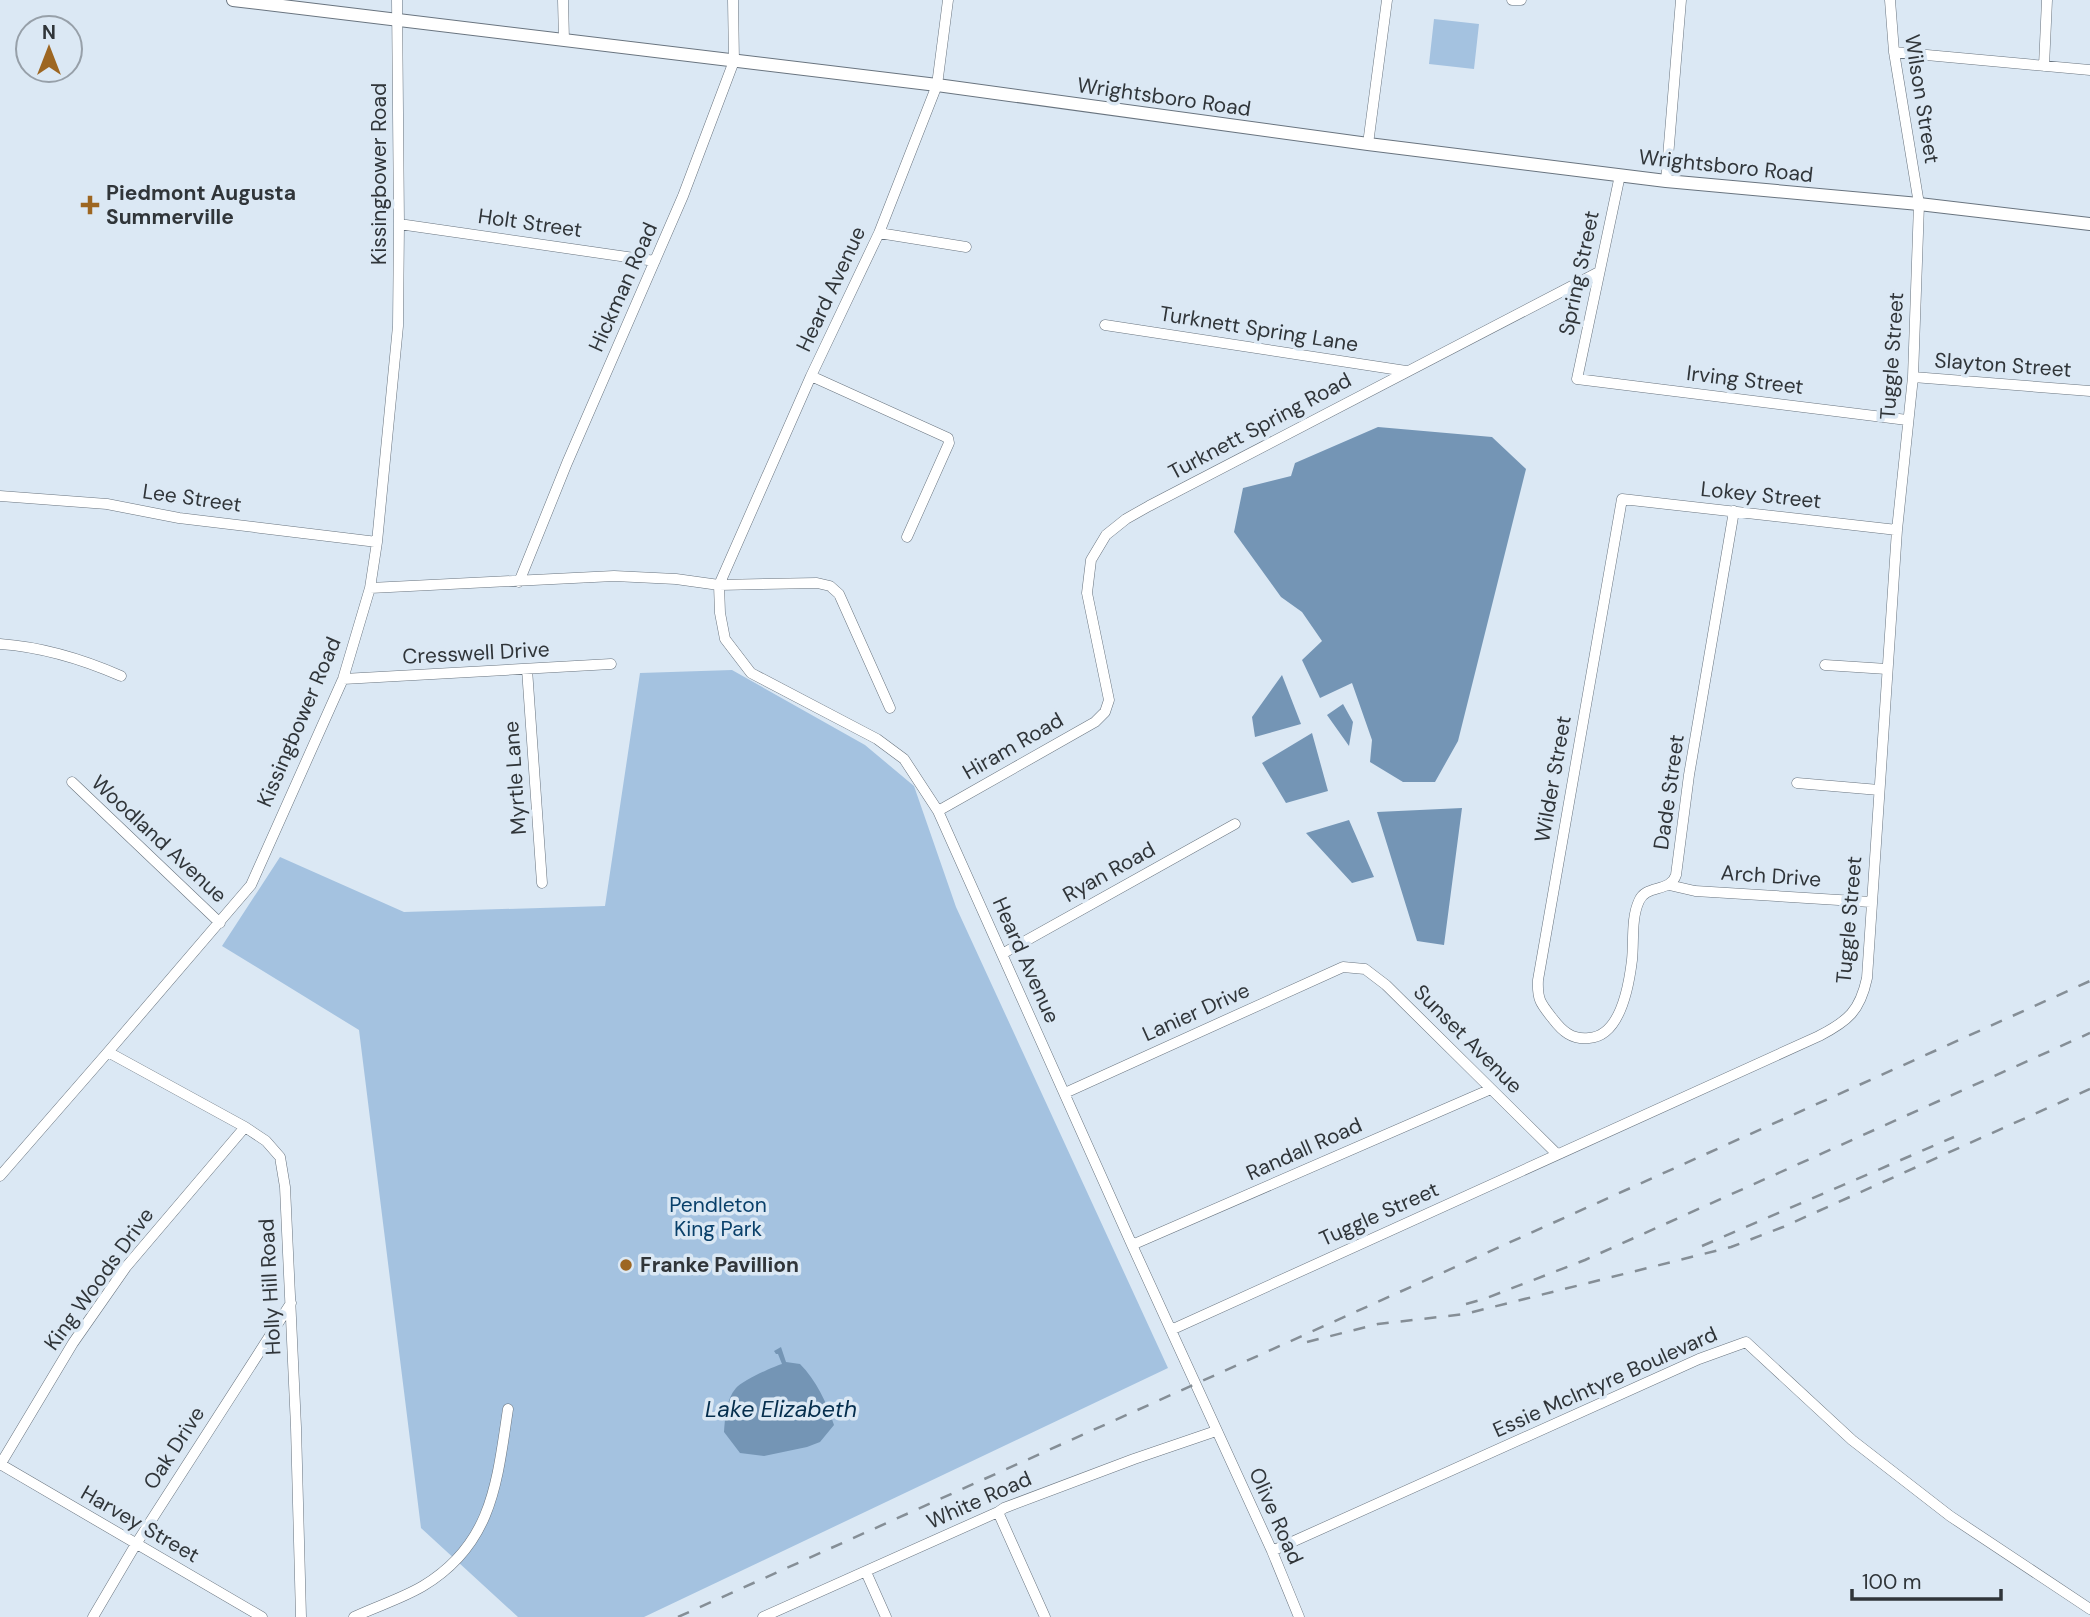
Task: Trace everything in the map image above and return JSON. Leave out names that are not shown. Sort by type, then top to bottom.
[{"type":"main road","name":"Wrightsboro Road","points":[[233,0],[937,85],[1368,144],[1665,181],[1919,204],[2090,224]]},
{"type":"street","name":"Kissingbower Road","points":[[0,1175],[251,885],[343,679],[370,588],[398,326],[397,0]]},
{"type":"street","points":[[563,0],[564,40]]},
{"type":"street","name":"Hickman Road","points":[[519,582],[567,463],[683,197],[734,61],[733,0]]},
{"type":"street","name":"Heard Avenue","points":[[948,0],[937,85],[879,233],[811,376],[719,585],[720,613],[726,639],[751,673],[886,746],[904,759],[938,811],[1216,1431]]},
{"type":"street","points":[[1368,144],[1387,0]]},
{"type":"street","points":[[1512,0],[1521,0]]},
{"type":"street","points":[[1665,181],[1681,0]]},
{"type":"street","name":"Wilson Street","points":[[1890,0],[1894,52],[1919,204]]},
{"type":"street","points":[[2044,65],[2047,0]]},
{"type":"street","points":[[1894,52],[2090,70]]},
{"type":"street","name":"Spring Street","points":[[1577,379],[1620,175]]},
{"type":"street","name":"Tuggle Street","points":[[1171,1330],[1819,1037],[1842,1024],[1855,1010],[1866,981],[1896,530],[1913,377],[1919,204]]},
{"type":"street","name":"Holt Street","points":[[399,224],[655,261]]},
{"type":"street","points":[[879,233],[966,247]]},
{"type":"street","name":"Turknett Spring Road","points":[[1105,712],[1109,700],[1087,593],[1091,560],[1106,535],[1149,506],[1599,272]]},
{"type":"street","name":"Turknett Spring Lane","points":[[1105,325],[1407,371]]},
{"type":"street","points":[[811,376],[948,439],[949,443],[907,537]]},
{"type":"street","name":"Slayton Street","points":[[1913,377],[2090,391]]},
{"type":"street","name":"Irving Street","points":[[1577,379],[1907,420]]},
{"type":"street","name":"Lee Street","points":[[0,496],[107,504],[179,517],[377,542]]},
{"type":"street","name":"Lokey Street","points":[[1622,499],[1896,530]]},
{"type":"street","name":"Wilder Street","points":[[1622,499],[1538,981],[1540,1003],[1561,1030],[1578,1038],[1588,1038],[1603,1034],[1609,1029],[1620,1013],[1629,978],[1635,914],[1640,898],[1648,891],[1669,885]]},
{"type":"street","name":"Dade Street","points":[[1669,885],[1674,881],[1679,866],[1689,775],[1734,511]]},
{"type":"street","points":[[370,588],[614,576],[676,579],[719,585],[817,583],[830,586],[839,594],[891,708]]},
{"type":"street","points":[[0,644],[25,645],[55,652],[121,676]]},
{"type":"street","name":"Cresswell Drive","points":[[343,679],[611,664]]},
{"type":"street","points":[[1825,665],[1887,669]]},
{"type":"street","name":"Myrtle Lane","points":[[527,669],[542,883]]},
{"type":"street","name":"Hiram Road","points":[[938,811],[1095,722],[1105,712]]},
{"type":"street","name":"Woodland Avenue","points":[[72,782],[220,923]]},
{"type":"street","points":[[1797,783],[1879,790]]},
{"type":"street","name":"Ryan Road","points":[[1002,954],[1235,824]]},
{"type":"street","name":"Arch Drive","points":[[1669,885],[1695,891],[1871,902]]},
{"type":"street","name":"Sunset Avenue","points":[[1343,967],[1366,969],[1386,985],[1558,1154]]},
{"type":"street","name":"Lanier Drive","points":[[1065,1093],[1343,967]]},
{"type":"street","name":"Holly Hill Road","points":[[108,1052],[245,1127],[266,1141],[280,1157],[285,1187],[291,1302],[301,1617]]},
{"type":"street","name":"Randall Road","points":[[1132,1245],[1491,1088]]},
{"type":"street","name":"King Woods Drive","points":[[0,1464],[73,1343],[126,1267],[245,1127]]},
{"type":"street","name":"Oak Drive","points":[[93,1617],[136,1544],[291,1302]]},
{"type":"street","name":"Essie McIntyre Boulevard","points":[[1272,1551],[1699,1359],[1746,1342],[1853,1440],[1898,1476],[1950,1516],[2090,1609]]},
{"type":"street","points":[[354,1617],[424,1586],[464,1551],[483,1522],[495,1491],[508,1409]]},
{"type":"street","name":"White Road","points":[[763,1617],[1004,1508],[1216,1431]]},
{"type":"street","name":"Olive Road","points":[[1216,1431],[1272,1551],[1299,1617]]},
{"type":"street","name":"Harvey Street","points":[[0,1464],[262,1617]]},
{"type":"street","points":[[998,1512],[1045,1617]]},
{"type":"street","points":[[866,1572],[886,1617]]},
{"type":"green space","points":[[1434,19],[1479,24],[1474,69],[1429,64]]},
{"type":"green space","name":"Pendleton King Park","points":[[732,670],[865,745],[914,786],[956,907],[1168,1368],[644,1617],[518,1617],[421,1528],[359,1030],[222,946],[280,857],[404,912],[605,906],[640,673]]},
{"type":"water","points":[[1378,427],[1492,437],[1526,469],[1458,741],[1435,782],[1403,782],[1370,762],[1372,740],[1352,683],[1320,698],[1302,660],[1322,641],[1302,612],[1281,597],[1234,532],[1243,488],[1291,476],[1295,463]]},
{"type":"water","points":[[1282,675],[1301,724],[1255,737],[1252,717]]},
{"type":"water","points":[[1343,704],[1353,722],[1349,746],[1327,715]]},
{"type":"water","points":[[1312,733],[1328,791],[1286,803],[1262,763]]},
{"type":"water","points":[[1462,808],[1444,945],[1417,941],[1377,812]]},
{"type":"water","points":[[1349,820],[1374,877],[1352,883],[1306,833]]},
{"type":"water","name":"Lake Elizabeth","points":[[781,1347],[786,1362],[800,1364],[811,1377],[834,1425],[820,1442],[807,1447],[764,1456],[740,1453],[724,1432],[730,1398],[744,1382],[782,1364],[774,1351]]},
{"type":"railway","points":[[678,1617],[2090,981]]},
{"type":"railway","points":[[1466,1304],[1585,1260],[2090,1033]]},
{"type":"railway","points":[[1307,1342],[1378,1324],[1465,1314],[1731,1247],[1783,1227],[2090,1089]]},
{"type":"railway","points":[[1702,1246],[1954,1137]]},
{"type":"place","name":"Piedmont Augusta Summerville","points":[[90,205]]},
{"type":"place","name":"Franke Pavillion","points":[[626,1265]]}]
